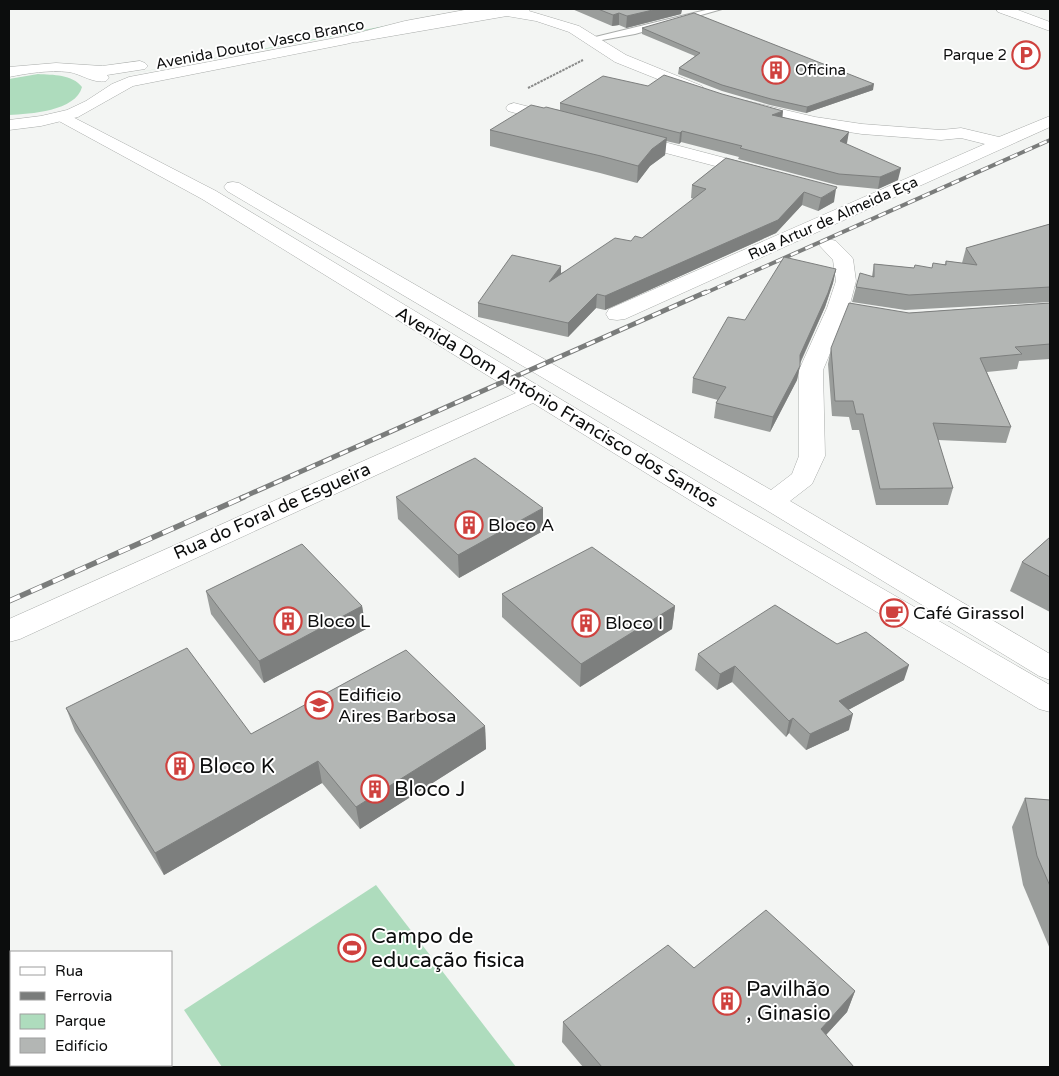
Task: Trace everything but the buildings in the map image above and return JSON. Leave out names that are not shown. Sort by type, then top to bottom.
[{"type":"street","points":[[383,21],[446,9]]},
{"type":"street","name":"Avenida Doutor Vasco Branco","points":[[10,71],[51,67],[84,70],[126,69],[383,21],[465,9]]},
{"type":"street","name":"Avenida Doutor Vasco Branco","points":[[346,40],[405,25],[491,9]]},
{"type":"street","name":"Avenida Doutor Vasco Branco","points":[[71,114],[95,103],[122,84],[160,75],[525,9]]},
{"type":"street","points":[[1003,9],[1050,28]]},
{"type":"street","points":[[508,12],[534,16],[597,44],[652,72],[715,96]]},
{"type":"street","points":[[84,70],[104,80],[107,87],[104,95]]},
{"type":"street","points":[[732,101],[815,122],[862,129],[941,135],[994,147]]},
{"type":"street","points":[[514,108],[572,123]]},
{"type":"street","points":[[9,125],[44,121],[71,114]]},
{"type":"street","name":"Avenida Dom António Francisco dos Santos","points":[[71,114],[209,195],[702,496],[1050,700]]},
{"type":"street","name":"Avenida Dom António Francisco dos Santos","points":[[71,114],[233,187],[772,502],[1050,668]]},
{"type":"street","points":[[941,135],[1050,117]]},
{"type":"street","name":"Rua Artur de Almeida Eça","points":[[617,314],[1050,122]]},
{"type":"street","points":[[961,133],[984,138],[994,147]]},
{"type":"street","points":[[611,134],[775,176]]},
{"type":"street","points":[[841,194],[870,201]]},
{"type":"street","points":[[772,502],[803,478],[812,456],[811,370],[847,310],[843,258],[829,245]]},
{"type":"street","name":"Rua do Foral de Esgueira","points":[[9,631],[535,393]]},
{"type":"lane","points":[[597,44],[634,31],[718,9]]},
{"type":"path","points":[[514,108],[509,103],[510,98],[597,44]]},
{"type":"green space","points":[[475,9],[482,9],[119,76]]},
{"type":"green space","points":[[38,74],[68,77],[82,87],[78,95],[62,106],[40,112],[9,115],[9,79]]},
{"type":"green space","name":"Campo de educação fisica","points":[[376,885],[516,1067],[222,1067],[184,1010]]},
{"type":"railway","points":[[703,294],[1050,140]]},
{"type":"railway","points":[[241,498],[706,292]]},
{"type":"railway","points":[[9,601],[244,497]]},
{"type":"place","name":"Parque 2","points":[[1026,55]]},
{"type":"place","name":"Oficina","points":[[776,70]]},
{"type":"place","name":"Bloco A","points":[[469,525]]},
{"type":"place","name":"Café Girassol","points":[[894,613]]},
{"type":"place","name":"Bloco L","points":[[288,621]]},
{"type":"place","name":"Bloco I","points":[[586,623]]},
{"type":"place","name":"Edificio Aires Barbosa","points":[[319,705]]},
{"type":"place","name":"Bloco K","points":[[180,766]]},
{"type":"place","name":"Bloco J","points":[[375,789]]},
{"type":"place","name":"Campo de educação fisica","points":[[352,948]]},
{"type":"place","name":"Pavilhão , Ginasio","points":[[727,1001]]}]
